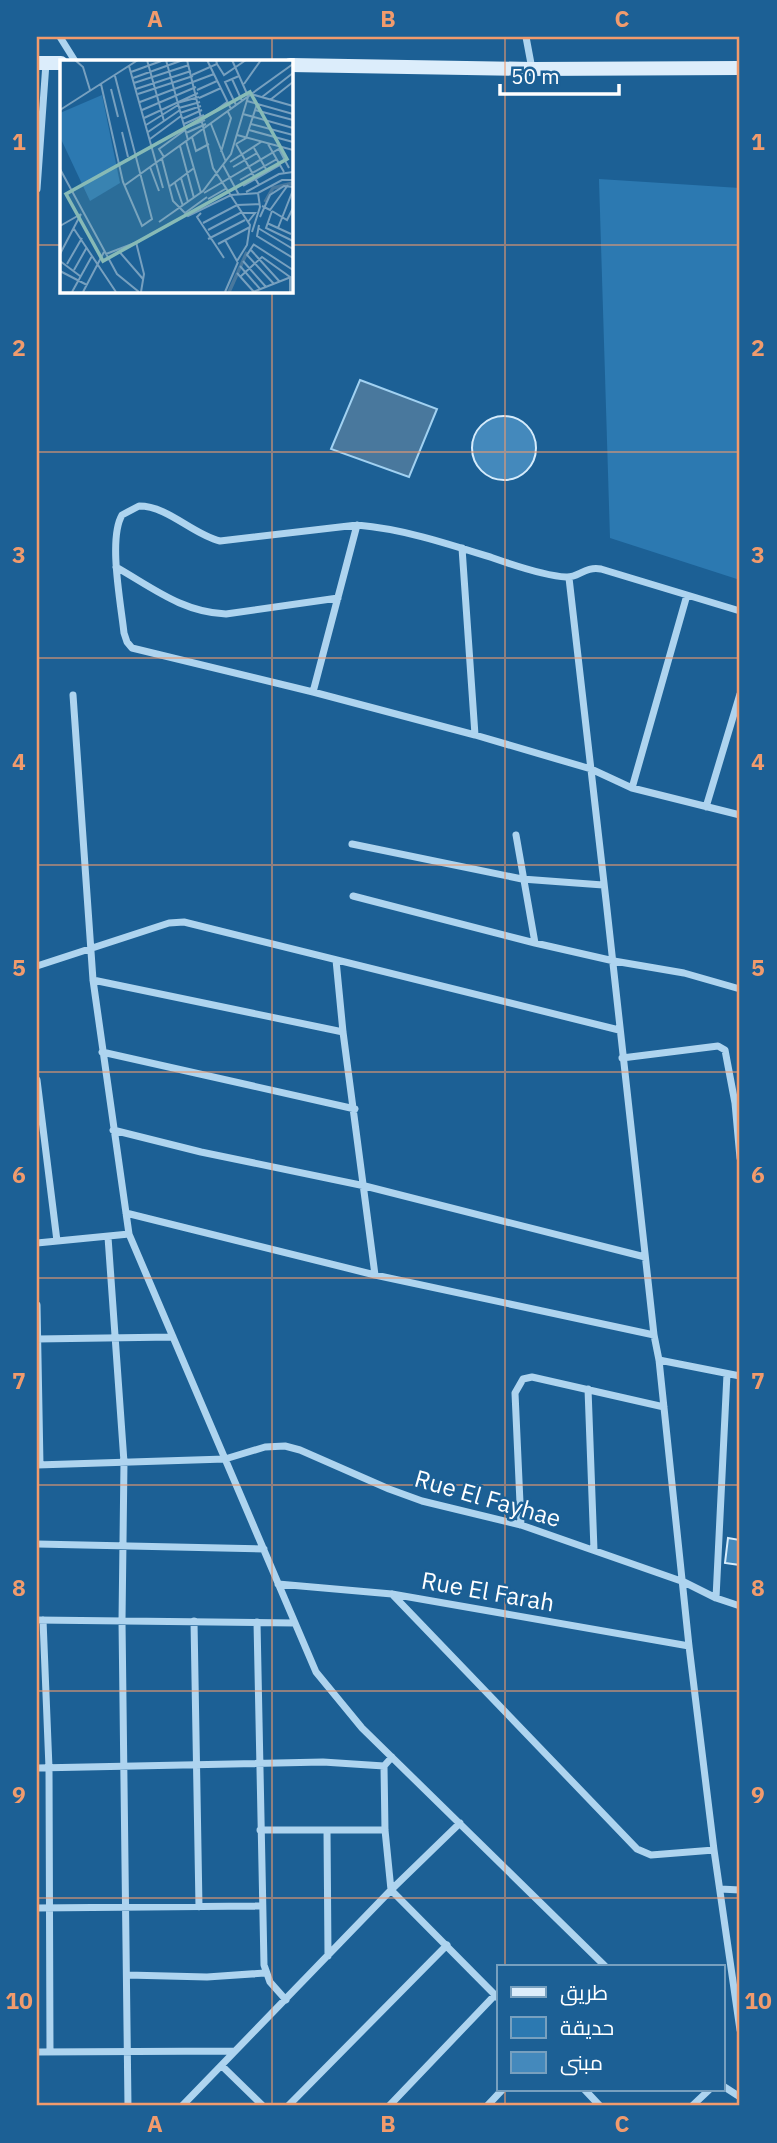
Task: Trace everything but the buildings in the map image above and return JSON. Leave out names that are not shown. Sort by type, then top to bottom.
[{"type":"street","points":[[60,37],[74,60]]},
{"type":"street","points":[[525,38],[531,69]]},
{"type":"street","points":[[37,188],[41,63],[60,63]]},
{"type":"street","points":[[292,65],[531,69],[740,68]]},
{"type":"street","points":[[740,611],[593,568],[569,578],[396,531],[357,525],[220,541],[155,509],[139,506],[122,515],[118,522],[116,567],[124,633],[132,648],[475,735],[592,769],[632,788],[740,815]]},
{"type":"street","points":[[313,692],[357,525]]},
{"type":"street","points":[[462,548],[475,735]]},
{"type":"street","points":[[116,567],[186,607],[212,613],[226,614],[338,598]]},
{"type":"street","points":[[569,578],[684,1582],[689,1646],[740,2030]]},
{"type":"street","points":[[632,788],[687,595]]},
{"type":"street","points":[[706,807],[740,694]]},
{"type":"street","points":[[72,695],[93,980],[129,1234],[316,1672],[362,1728],[604,1965]]},
{"type":"street","points":[[516,835],[535,943]]},
{"type":"street","points":[[352,844],[522,879],[603,885]]},
{"type":"street","points":[[353,896],[535,943],[684,973],[740,989]]},
{"type":"street","points":[[37,966],[169,923],[184,922],[619,1030]]},
{"type":"street","points":[[336,960],[375,1275]]},
{"type":"street","points":[[93,980],[343,1031]]},
{"type":"street","points":[[622,1058],[718,1046],[727,1053],[737,1103],[740,1157]]},
{"type":"street","points":[[102,1052],[355,1109]]},
{"type":"street","points":[[37,1080],[57,1241]]},
{"type":"street","points":[[113,1129],[201,1152],[365,1186],[645,1257]]},
{"type":"street","points":[[126,1213],[375,1275],[654,1335]]},
{"type":"street","points":[[37,1243],[129,1234]]},
{"type":"street","points":[[108,1237],[124,1462],[122,1621],[128,2106]]},
{"type":"street","points":[[37,1306],[38,1465]]},
{"type":"street","points":[[37,1339],[173,1337]]},
{"type":"street","points":[[659,1360],[740,1376]]},
{"type":"street","points":[[716,1598],[727,1374]]},
{"type":"street","points":[[521,1525],[515,1393],[523,1379],[531,1377],[664,1408]]},
{"type":"street","points":[[588,1389],[594,1550]]},
{"type":"street","name":"Rue El Fayhae","points":[[38,1465],[225,1459],[265,1447],[285,1446],[422,1501],[521,1525],[684,1582],[716,1598],[740,1606]]},
{"type":"street","points":[[37,1544],[264,1549]]},
{"type":"street","name":"Rue El Farah","points":[[278,1584],[392,1594],[689,1646]]},
{"type":"street","points":[[392,1594],[632,1845],[651,1855],[714,1850]]},
{"type":"street","points":[[50,2053],[49,1768],[40,1620],[295,1623]]},
{"type":"street","points":[[194,1621],[199,1907]]},
{"type":"street","points":[[257,1622],[265,1973],[286,2000]]},
{"type":"street","points":[[389,2106],[497,1997],[391,1889],[385,1830],[384,1766],[392,1757]]},
{"type":"street","points":[[37,1768],[323,1762],[384,1766]]},
{"type":"street","points":[[181,2106],[391,1889],[460,1823]]},
{"type":"street","points":[[260,1830],[385,1830]]},
{"type":"street","points":[[327,1830],[328,1956]]},
{"type":"street","points":[[720,1889],[740,1890]]},
{"type":"street","points":[[37,1908],[262,1906]]},
{"type":"street","points":[[288,2106],[447,1945]]},
{"type":"street","points":[[730,1960],[740,1961]]},
{"type":"street","points":[[127,1975],[207,1976],[265,1973]]},
{"type":"street","points":[[37,2052],[235,2051]]},
{"type":"street","points":[[222,2066],[263,2106]]},
{"type":"street","points":[[724,2087],[740,2097]]},
{"type":"street","points":[[487,2106],[502,2090]]},
{"type":"street","points":[[585,2090],[597,2103],[588,2106]]},
{"type":"street","points":[[692,2106],[709,2090]]},
{"type":"green space","points":[[599,179],[740,188],[740,580],[610,538]]},
{"type":"shaded area","points":[[360,380],[437,409],[409,477],[331,449]]}]
